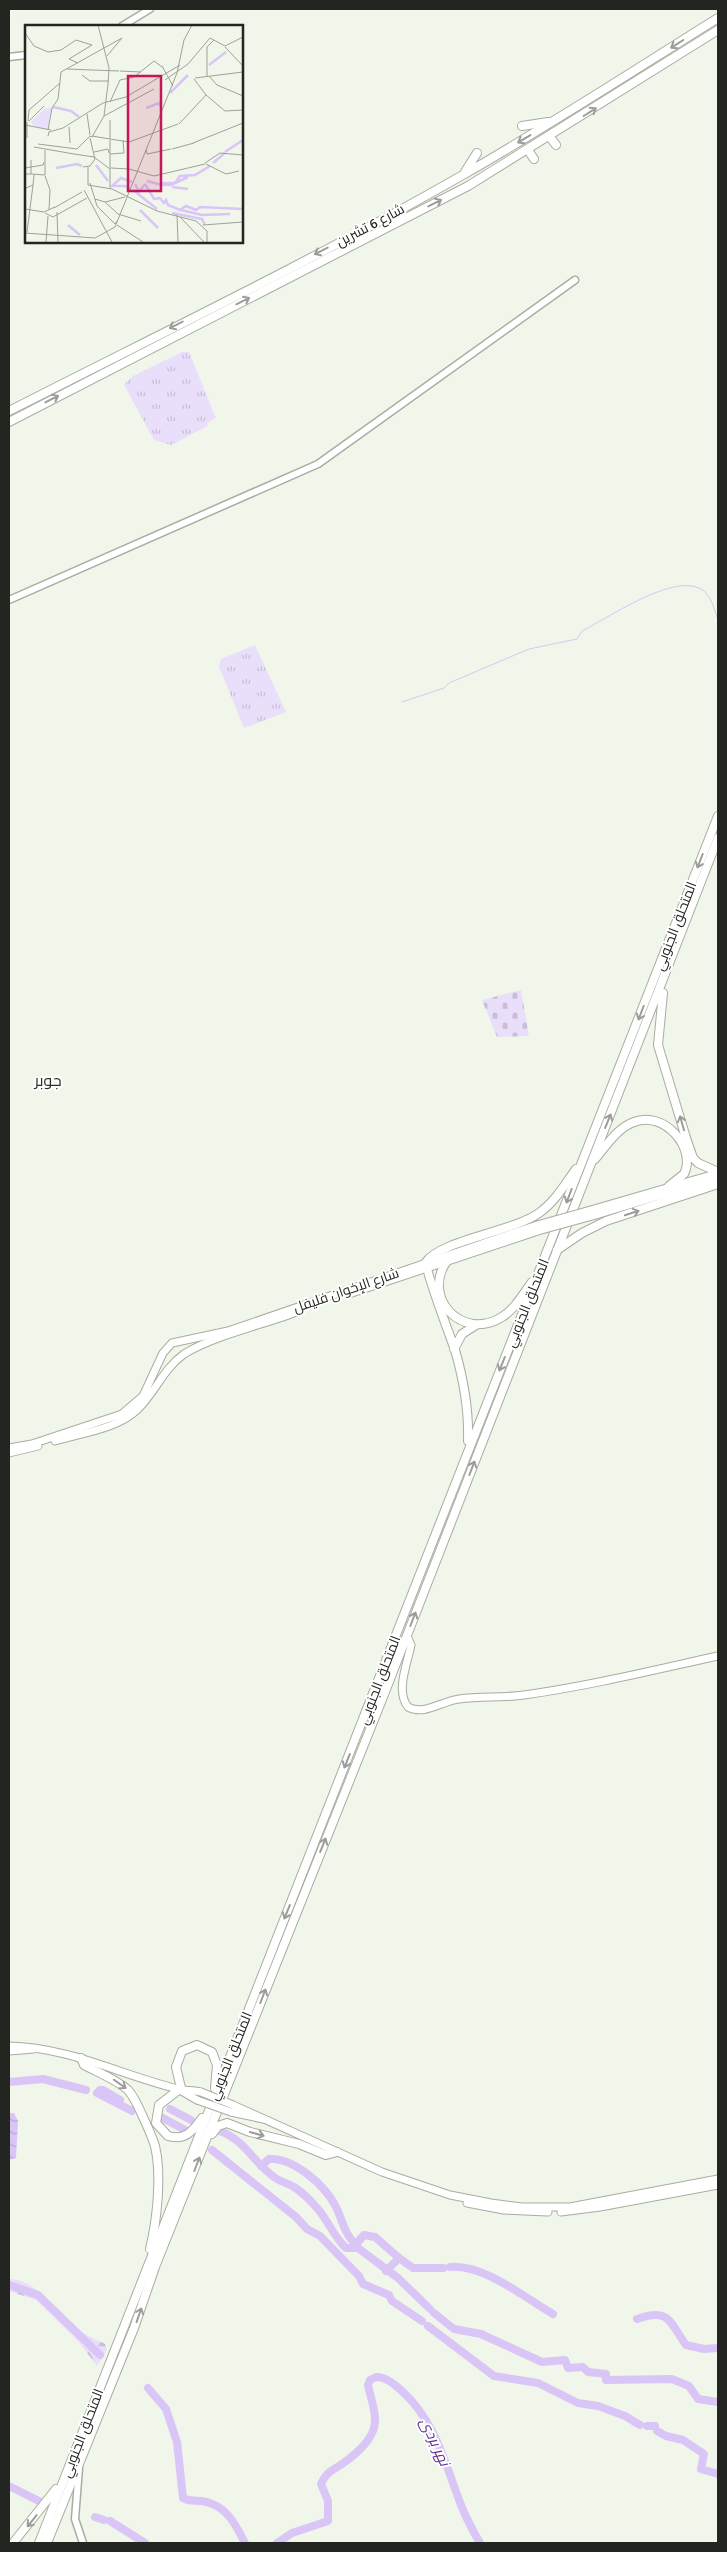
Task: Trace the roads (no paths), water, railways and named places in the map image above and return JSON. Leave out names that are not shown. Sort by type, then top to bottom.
[{"type":"highway","name":"شارع 6 تشرين","points":[[9,411],[367,228],[461,176],[555,121],[718,18]]},
{"type":"highway","name":"شارع 6 تشرين","points":[[9,422],[468,186],[718,30]]},
{"type":"highway","points":[[522,126],[555,121]]},
{"type":"highway","points":[[550,136],[556,145]]},
{"type":"highway","points":[[528,150],[534,159]]},
{"type":"highway","points":[[461,176],[477,153]]},
{"type":"highway","name":"المتحلق الجنوبي","points":[[39,2543],[718,816]]},
{"type":"highway","name":"المتحلق الجنوبي","points":[[47,2543],[383,1697],[664,981],[718,838]]},
{"type":"highway","points":[[664,981],[658,1040],[662,1060],[693,1158],[705,1168],[718,1173]]},
{"type":"highway","points":[[591,1164],[625,1127],[642,1120],[656,1120],[672,1129],[686,1157],[686,1171],[668,1186]]},
{"type":"highway","points":[[468,1448],[468,1404],[454,1349],[426,1265],[441,1251],[520,1223],[539,1213],[554,1199],[585,1155]]},
{"type":"highway","points":[[557,1250],[582,1233],[606,1221],[718,1184]]},
{"type":"highway","points":[[447,1261],[442,1268],[438,1281],[447,1309],[456,1319],[476,1325]]},
{"type":"highway","points":[[454,1349],[462,1334],[476,1325],[494,1322],[508,1312],[540,1270]]},
{"type":"highway","points":[[216,2059],[211,2105],[186,2136],[174,2138],[163,2133],[156,2123],[156,2111],[163,2100],[180,2090],[182,2083],[176,2067],[182,2051],[191,2046],[202,2046],[216,2059],[224,2059],[235,2046]]},
{"type":"highway","points":[[81,2058],[84,2065],[127,2090],[137,2104],[154,2141],[157,2160],[156,2208],[145,2272]]},
{"type":"highway","points":[[204,2146],[216,2128],[227,2123],[250,2132],[299,2144],[326,2155],[337,2152]]},
{"type":"highway","points":[[14,2543],[50,2498],[68,2468]]},
{"type":"main road","points":[[124,25],[150,9]]},
{"type":"main road","points":[[9,57],[25,55]]},
{"type":"main road","points":[[9,600],[318,464],[575,280]]},
{"type":"main road","name":"شارع الإخوان فليفل","points":[[595,1212],[668,1186],[718,1173]]},
{"type":"main road","name":"شارع الإخوان فليفل","points":[[9,1453],[110,1424],[134,1412],[175,1362],[206,1340],[537,1228],[718,1178]]},
{"type":"main road","name":"شارع الإخوان فليفل","points":[[426,1265],[447,1261],[537,1228]]},
{"type":"main road","name":"شارع الإخوان فليفل","points":[[9,1448],[58,1438],[108,1419],[134,1406],[148,1387],[165,1349],[175,1342],[206,1340]]},
{"type":"main road","points":[[175,1342],[181,1345],[183,1355]]},
{"type":"main road","points":[[165,1349],[167,1358],[175,1362]]},
{"type":"main road","points":[[407,1636],[411,1645],[403,1688],[404,1701],[408,1707],[423,1710],[447,1701],[525,1698],[568,1691],[718,1660]]},
{"type":"main road","points":[[473,1700],[535,1693],[718,1656]]},
{"type":"main road","points":[[9,2046],[81,2058],[199,2096],[263,2119],[337,2152],[367,2170],[423,2191],[469,2204],[518,2211],[572,2212],[718,2185]]},
{"type":"main road","points":[[9,2051],[35,2049]]},
{"type":"main road","points":[[351,2160],[450,2195],[522,2207],[570,2207],[718,2179]]},
{"type":"main road","points":[[79,2465],[75,2519],[83,2543]]},
{"type":"water","points":[[9,2113],[14,2113],[18,2121],[16,2158],[9,2160]]},
{"type":"waterway","points":[[402,702],[444,688],[449,683],[529,649],[577,639],[582,631],[623,608],[656,592],[672,587],[687,586],[703,590],[711,602],[718,620]]},
{"type":"waterway","name":"نهر بردى","points":[[9,2082],[43,2079],[86,2090]]},
{"type":"waterway","points":[[100,2090],[120,2100]]},
{"type":"waterway","name":"نهر بردى","points":[[97,2093],[132,2111]]},
{"type":"waterway","points":[[170,2109],[191,2120]]},
{"type":"waterway","name":"نهر بردى","points":[[159,2116],[187,2131]]},
{"type":"waterway","name":"نهر بردى","points":[[220,2131],[229,2135],[243,2146],[266,2171],[294,2187],[315,2205],[346,2248],[358,2248],[398,2278],[430,2309]]},
{"type":"waterway","name":"نهر بردى","points":[[212,2150],[296,2217],[307,2229],[320,2236],[359,2276],[363,2284],[389,2295],[392,2301],[422,2321]]},
{"type":"waterway","points":[[261,2166],[269,2159],[278,2160],[288,2163],[307,2174],[331,2199],[352,2241],[356,2244],[364,2235],[375,2237],[399,2258],[386,2271]]},
{"type":"waterway","points":[[399,2258],[413,2268],[443,2268]]},
{"type":"waterway","points":[[450,2267],[477,2271],[490,2276],[553,2314]]},
{"type":"waterway","name":"نهر بردى","points":[[9,2285],[38,2295],[100,2355]]},
{"type":"waterway","name":"نهر بردى","points":[[434,2313],[454,2329],[481,2334],[542,2362],[565,2360],[568,2368],[583,2367],[588,2372],[606,2374],[606,2380],[672,2379],[689,2386],[698,2399],[718,2402]]},
{"type":"waterway","points":[[637,2319],[656,2315],[663,2316],[672,2324],[686,2345],[704,2349],[718,2348]]},
{"type":"waterway","name":"نهر بردى","points":[[428,2326],[494,2376],[538,2383],[578,2403],[598,2406],[625,2416],[640,2425]]},
{"type":"waterway","name":"نهر بردى","points":[[277,2543],[292,2533],[328,2521],[328,2501],[321,2484],[327,2474],[358,2451],[368,2440],[375,2422],[374,2408],[368,2385],[370,2380],[376,2377],[387,2380],[396,2386],[414,2403],[423,2416],[438,2444],[463,2510],[480,2543]]},
{"type":"waterway","name":"نهر بردى","points":[[148,2388],[166,2409],[177,2442],[183,2498],[210,2503],[224,2511],[245,2543]]},
{"type":"waterway","name":"نهر بردى","points":[[647,2426],[655,2426]]},
{"type":"waterway","name":"نهر بردى","points":[[657,2431],[666,2436],[683,2440],[704,2454],[701,2469],[718,2474]]},
{"type":"waterway","name":"نهر بردى","points":[[9,2486],[43,2503]]},
{"type":"waterway","name":"نهر بردى","points":[[95,2517],[104,2520]]},
{"type":"waterway","name":"نهر بردى","points":[[110,2521],[145,2543]]},
{"type":"district","name":"جوبر","points":[[48,1080]]}]
